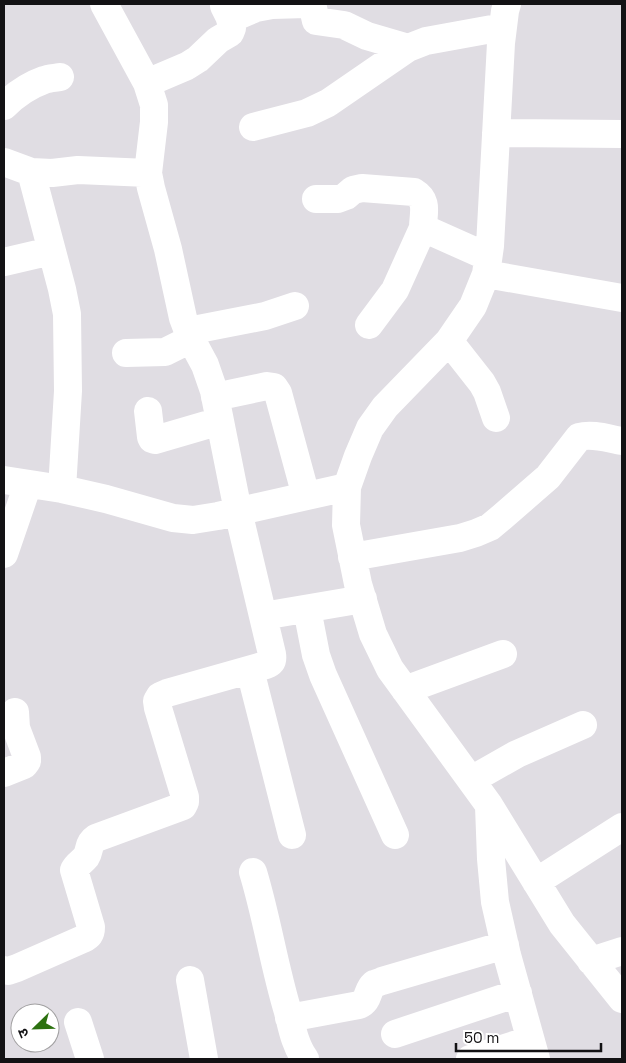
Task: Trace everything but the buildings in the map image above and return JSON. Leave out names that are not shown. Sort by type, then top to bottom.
[{"type":"street","points":[[4,970],[34,961],[88,937],[91,927],[74,870],[85,858],[92,841],[183,806],[185,797],[158,708],[157,701],[160,696],[270,664],[273,660],[238,511],[218,409],[205,365],[183,318],[168,249],[151,188],[148,173],[154,105],[147,83],[104,4]]},
{"type":"street","points":[[147,83],[187,66],[198,59],[218,40],[230,33],[232,28],[226,11],[272,5],[311,5],[316,21],[344,25],[367,36],[408,48]]},
{"type":"street","points":[[253,127],[307,113],[328,103],[408,48],[505,15],[490,246],[487,265],[473,306],[449,341],[385,407],[370,428],[347,487],[346,525],[358,584],[373,634],[390,669],[489,805],[562,924],[622,997]]},
{"type":"street","points":[[4,106],[24,90],[45,80],[60,77]]},
{"type":"street","points":[[496,133],[622,134]]},
{"type":"street","points":[[4,162],[31,172],[52,173],[78,170],[148,173]]},
{"type":"street","points":[[31,172],[67,314],[68,391],[62,489]]},
{"type":"street","points":[[316,199],[338,199],[346,196],[353,190],[362,188],[414,192],[423,201],[423,228],[395,290],[369,325]]},
{"type":"street","points":[[423,228],[487,265],[622,298]]},
{"type":"street","points":[[4,262],[51,251]]},
{"type":"street","points":[[126,353],[165,352],[190,335],[265,316],[295,306]]},
{"type":"street","points":[[449,341],[482,383],[496,418]]},
{"type":"street","points":[[148,411],[151,437],[155,440],[267,386],[274,387],[278,393],[306,496]]},
{"type":"street","points":[[352,557],[460,538],[490,527],[548,477],[580,437],[592,436],[622,441]]},
{"type":"street","points":[[4,554],[16,482],[62,489],[173,518],[193,520],[347,487]]},
{"type":"street","points":[[263,616],[363,599]]},
{"type":"street","points":[[307,609],[316,655],[323,675],[395,835]]},
{"type":"street","points":[[405,690],[503,654]]},
{"type":"street","points":[[250,670],[292,835]]},
{"type":"street","points":[[4,773],[26,764],[27,761],[16,728],[15,712]]},
{"type":"street","points":[[470,780],[517,754],[583,724]]},
{"type":"street","points":[[470,1059],[533,1050],[495,902],[489,805]]},
{"type":"street","points":[[536,882],[622,827]]},
{"type":"street","points":[[253,872],[263,905],[282,993],[297,1045],[305,1059]]},
{"type":"street","points":[[290,1018],[359,1005],[366,1000],[374,984],[505,945]]},
{"type":"street","points":[[591,961],[622,951]]},
{"type":"street","points":[[190,980],[204,1059]]},
{"type":"street","points":[[395,1034],[518,994]]},
{"type":"street","points":[[78,1022],[90,1059]]}]
